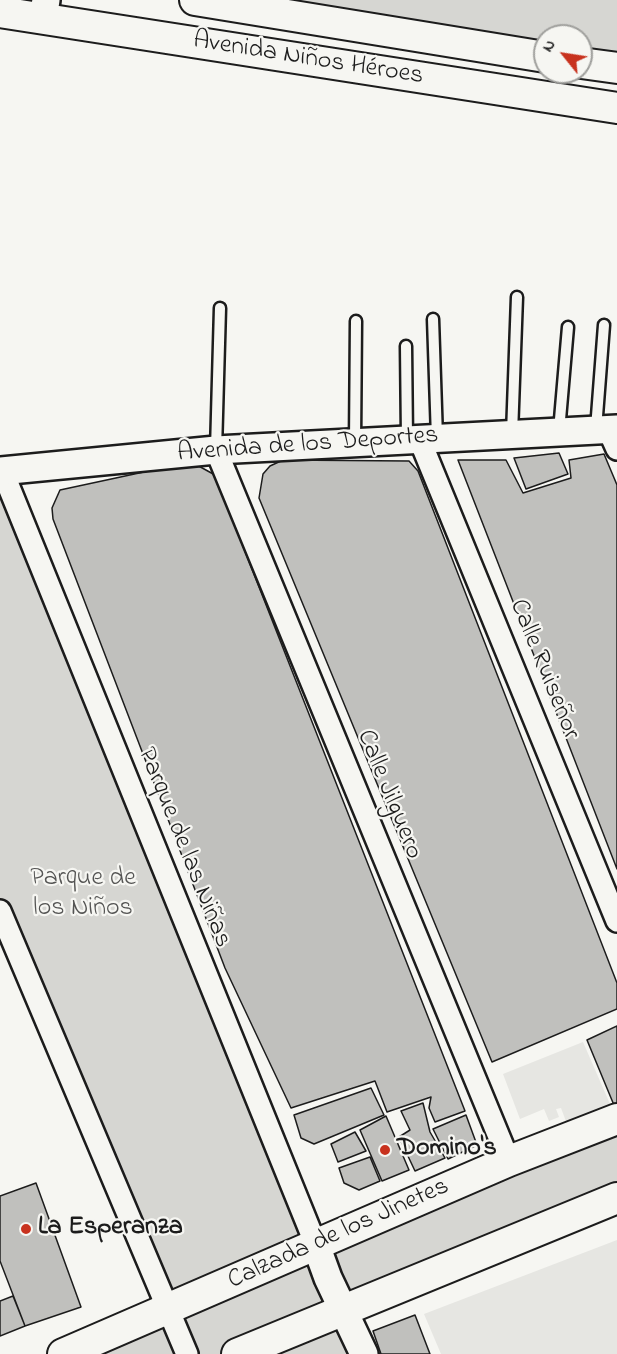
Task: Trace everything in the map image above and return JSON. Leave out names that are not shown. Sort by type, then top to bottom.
[{"type":"main road","name":"Avenida Niños Héroes","points":[[195,0],[533,55]]},
{"type":"main road","name":"Avenida Niños Héroes","points":[[0,12],[44,9],[617,108]]},
{"type":"main road","points":[[593,65],[617,69]]},
{"type":"main road","name":"Calzada de los Jinetes","points":[[63,1354],[509,1161],[617,1119]]},
{"type":"main road","points":[[237,1354],[617,1198]]},
{"type":"street","name":"Avenida de los Deportes","points":[[1,471],[216,450],[559,432],[609,434]]},
{"type":"street","name":"Calle Ruiseñor","points":[[421,438],[617,921]]},
{"type":"street","name":"Calle Jilguero","points":[[216,450],[509,1161]]},
{"type":"street","name":"Parque de las Niñas","points":[[1,471],[316,1245]]},
{"type":"street","points":[[0,911],[187,1354]]},
{"type":"street","points":[[316,1245],[364,1354]]},
{"type":"lane","points":[[512,434],[517,297]]},
{"type":"lane","points":[[216,450],[220,308]]},
{"type":"lane","points":[[421,438],[433,319]]},
{"type":"lane","points":[[356,321],[356,442]]},
{"type":"lane","points":[[604,325],[609,434]]},
{"type":"lane","points":[[559,432],[568,327]]},
{"type":"lane","points":[[406,346],[421,438]]},
{"type":"shaded area","points":[[583,1042],[610,1104],[605,1112],[593,1120],[586,1114],[567,1124],[561,1108],[556,1109],[559,1117],[549,1121],[544,1109],[520,1119],[503,1074]]},
{"type":"shaded area","points":[[617,1240],[617,1354],[441,1354],[424,1314]]},
{"type":"green space","points":[[285,0],[617,0],[617,54],[593,50],[593,24],[533,24],[533,41]]},
{"type":"green space","name":"Parque de los Niños","points":[[0,479],[314,1247],[342,1310],[234,1354],[188,1354],[0,910]]},
{"type":"green space","points":[[617,1125],[617,1196],[344,1307],[320,1246]]},
{"type":"green space","points":[[167,1311],[185,1354],[67,1354]]},
{"type":"green space","points":[[338,1326],[348,1354],[261,1354]]},
{"type":"building","points":[[559,453],[568,474],[526,489],[514,458]]},
{"type":"building","points":[[604,454],[617,485],[617,869],[458,460],[506,460],[523,493],[571,478],[569,460]]},
{"type":"building","points":[[283,460],[409,461],[418,471],[617,983],[617,1009],[492,1062],[259,498],[263,474],[270,466]]},
{"type":"building","points":[[181,464],[195,464],[215,475],[465,1111],[435,1122],[429,1108],[431,1097],[387,1112],[375,1081],[291,1108],[225,968],[53,519],[52,508],[60,490]]},
{"type":"building","points":[[617,1026],[617,1110],[616,1110],[587,1040]]},
{"type":"building","points":[[371,1088],[384,1115],[314,1144],[301,1138],[294,1115]]},
{"type":"building","points":[[423,1103],[430,1132],[445,1158],[415,1171],[399,1137],[410,1130],[401,1111]]},
{"type":"building","points":[[466,1115],[477,1145],[448,1159],[433,1129]]},
{"type":"building","name":"Domino's","points":[[386,1116],[409,1170],[382,1181],[360,1130]]},
{"type":"building","points":[[355,1132],[366,1151],[338,1162],[331,1144]]},
{"type":"building","points":[[370,1157],[380,1181],[359,1190],[344,1183],[339,1168]]},
{"type":"building","name":"La Esperanza","points":[[36,1183],[81,1307],[25,1326],[0,1261],[0,1196]]},
{"type":"building","points":[[13,1296],[25,1326],[0,1336],[0,1301]]},
{"type":"building","points":[[415,1315],[430,1354],[381,1354],[373,1331]]},
{"type":"place","name":"Domino's","points":[[385,1150]]},
{"type":"place","name":"La Esperanza","points":[[26,1229]]}]
